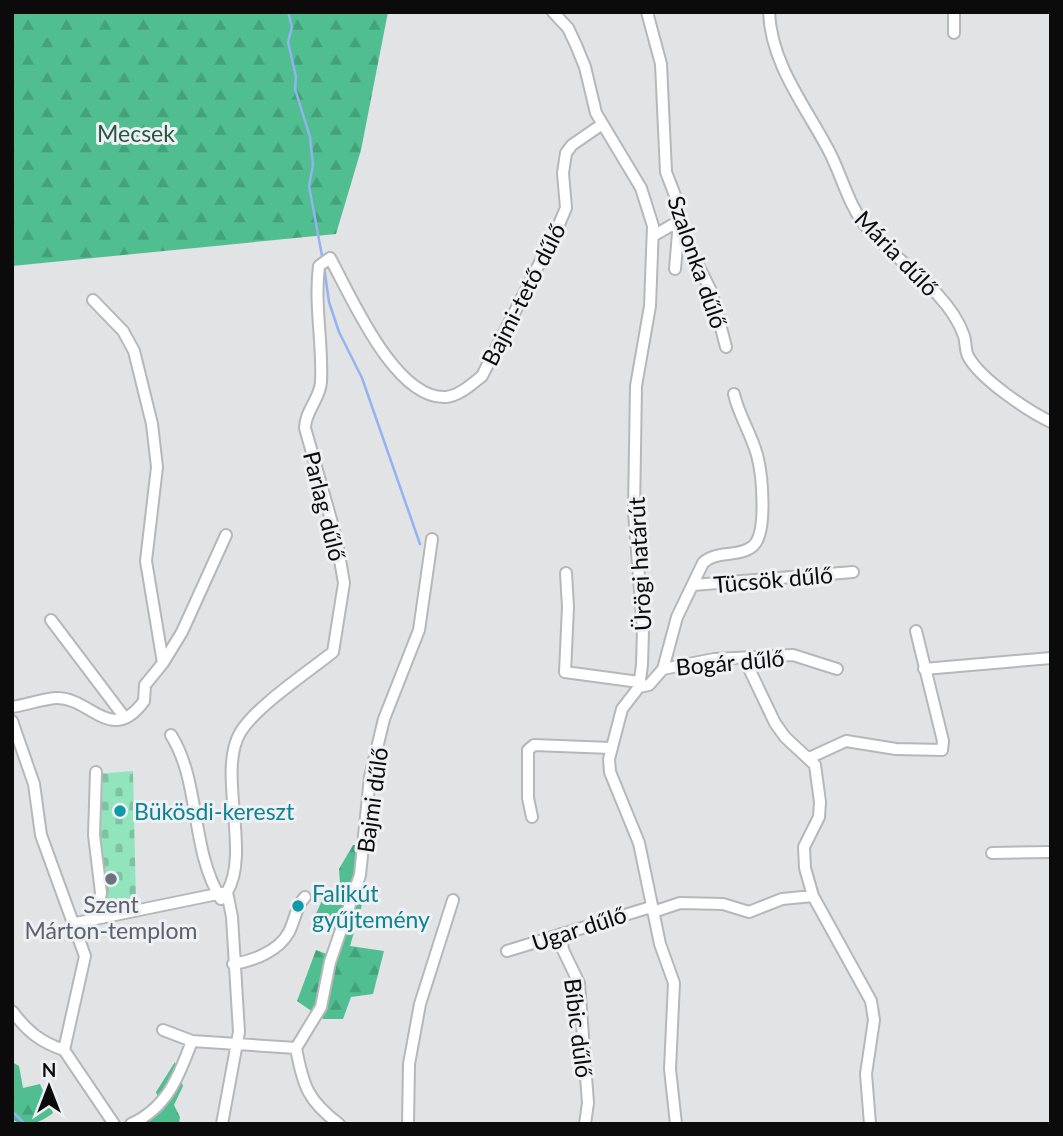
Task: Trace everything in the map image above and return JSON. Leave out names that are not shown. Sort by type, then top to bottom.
[{"type":"street","name":"Ürögi határút","points":[[553,12],[568,28],[576,45],[601,125],[641,188],[648,204],[653,236],[650,306],[636,386],[635,535],[643,629],[639,684],[622,709],[611,748],[610,772],[639,843],[660,944],[674,983],[670,1069],[676,1124]]},
{"type":"street","name":"Szalonka dűlő","points":[[648,12],[661,64],[666,172],[679,206],[679,221],[695,264],[712,293],[726,347]]},
{"type":"street","name":"Mária dűlő","points":[[769,12],[772,35],[790,84],[830,154],[860,217],[869,230],[938,295],[956,317],[964,336],[967,354],[973,364],[1024,408],[1051,422]]},
{"type":"street","points":[[954,12],[954,33]]},
{"type":"street","name":"Bajmi-tető dűlő","points":[[330,258],[392,366],[419,390],[434,396],[448,397],[463,390],[486,368],[557,229],[566,208],[562,173],[566,153],[572,145],[601,125]]},
{"type":"street","points":[[653,236],[679,221]]},
{"type":"street","points":[[675,269],[679,221]]},
{"type":"street","name":"Parlag dűlő","points":[[225,891],[234,869],[233,764],[239,734],[254,716],[333,652],[340,619],[344,583],[336,537],[305,428],[305,418],[321,386],[316,296],[319,266],[330,258]]},
{"type":"street","points":[[93,300],[123,331],[134,351],[152,424],[158,467],[146,561],[163,663]]},
{"type":"street","points":[[566,573],[565,672],[649,685],[663,669],[677,617],[707,558],[743,552],[755,545],[759,536],[762,505],[758,456],[748,429],[739,415],[734,394]]},
{"type":"street","points":[[12,707],[56,698],[73,702],[108,721],[125,718],[138,709],[144,701],[145,685],[163,663],[182,632],[226,535]]},
{"type":"street","name":"Bajmi dűlő","points":[[296,1048],[321,1007],[330,962],[360,875],[370,777],[388,706],[419,629],[432,539]]},
{"type":"street","name":"Tücsök dűlő","points":[[694,585],[853,572]]},
{"type":"street","points":[[51,620],[125,718]]},
{"type":"street","points":[[809,758],[846,741],[896,749],[942,750],[943,741],[916,631]]},
{"type":"street","name":"Bogár dűlő","points":[[663,669],[690,662],[793,655],[837,668]]},
{"type":"street","points":[[744,658],[775,723],[785,737],[816,765],[820,782],[819,817],[803,856],[813,896],[871,1002],[874,1020],[866,1074],[870,1124]]},
{"type":"street","points":[[925,669],[1051,658]]},
{"type":"street","points":[[12,721],[34,783],[41,835],[76,923],[85,956],[64,1050]]},
{"type":"street","points":[[171,735],[183,754],[198,838],[225,891],[232,917],[237,1045],[222,1124]]},
{"type":"street","points":[[532,817],[528,798],[528,750],[534,745],[611,748]]},
{"type":"street","points":[[95,918],[101,893],[94,835],[96,772]]},
{"type":"street","points":[[992,853],[1051,852]]},
{"type":"street","points":[[76,923],[225,891]]},
{"type":"street","name":"Ugar dűlő","points":[[508,951],[561,934],[680,903],[723,904],[749,912],[782,899],[813,896]]},
{"type":"street","points":[[233,964],[264,954],[276,946],[288,934],[305,897]]},
{"type":"street","points":[[408,1124],[409,1064],[419,1004],[453,900]]},
{"type":"street","name":"Bíbic dűlő","points":[[561,934],[563,950],[579,983],[588,1103],[584,1124]]},
{"type":"street","points":[[12,1011],[26,1030],[45,1043],[64,1050],[114,1124]]},
{"type":"street","points":[[163,1030],[192,1041],[296,1048],[308,1094],[316,1107],[339,1124]]},
{"type":"street","points":[[131,1124],[156,1109],[170,1092],[192,1041]]},
{"type":"green space","name":"Mecsek","points":[[12,12],[388,12],[361,150],[336,234],[12,266]]},
{"type":"green space","points":[[133,771],[136,904],[104,910],[96,868],[96,774]]},
{"type":"green space","points":[[353,845],[360,845],[358,895],[364,898],[350,946],[384,951],[373,994],[351,997],[343,1019],[323,1019],[297,1001],[316,950],[329,955],[338,932],[314,918],[325,894],[341,898],[339,869]]},
{"type":"green space","points":[[12,1062],[19,1066],[23,1088],[40,1084],[53,1113],[38,1122],[28,1124],[12,1119]]},
{"type":"green space","points":[[175,1062],[183,1086],[174,1105],[180,1117],[179,1124],[151,1124],[145,1119],[138,1123],[133,1116],[153,1108],[159,1100],[156,1092]]},
{"type":"waterway","points":[[288,12],[292,27],[288,42],[296,77],[295,89],[310,137],[313,165],[309,186],[323,261]]},
{"type":"waterway","points":[[324,267],[329,302],[339,332],[362,378],[420,544]]},
{"type":"waterway","points":[[12,1111],[25,1124]]},
{"type":"place","name":"Bükösdi-kereszt","points":[[120,811]]},
{"type":"place","name":"Szent Márton-templom","points":[[111,879]]},
{"type":"place","name":"Falikút gyűjtemény","points":[[298,906]]}]
